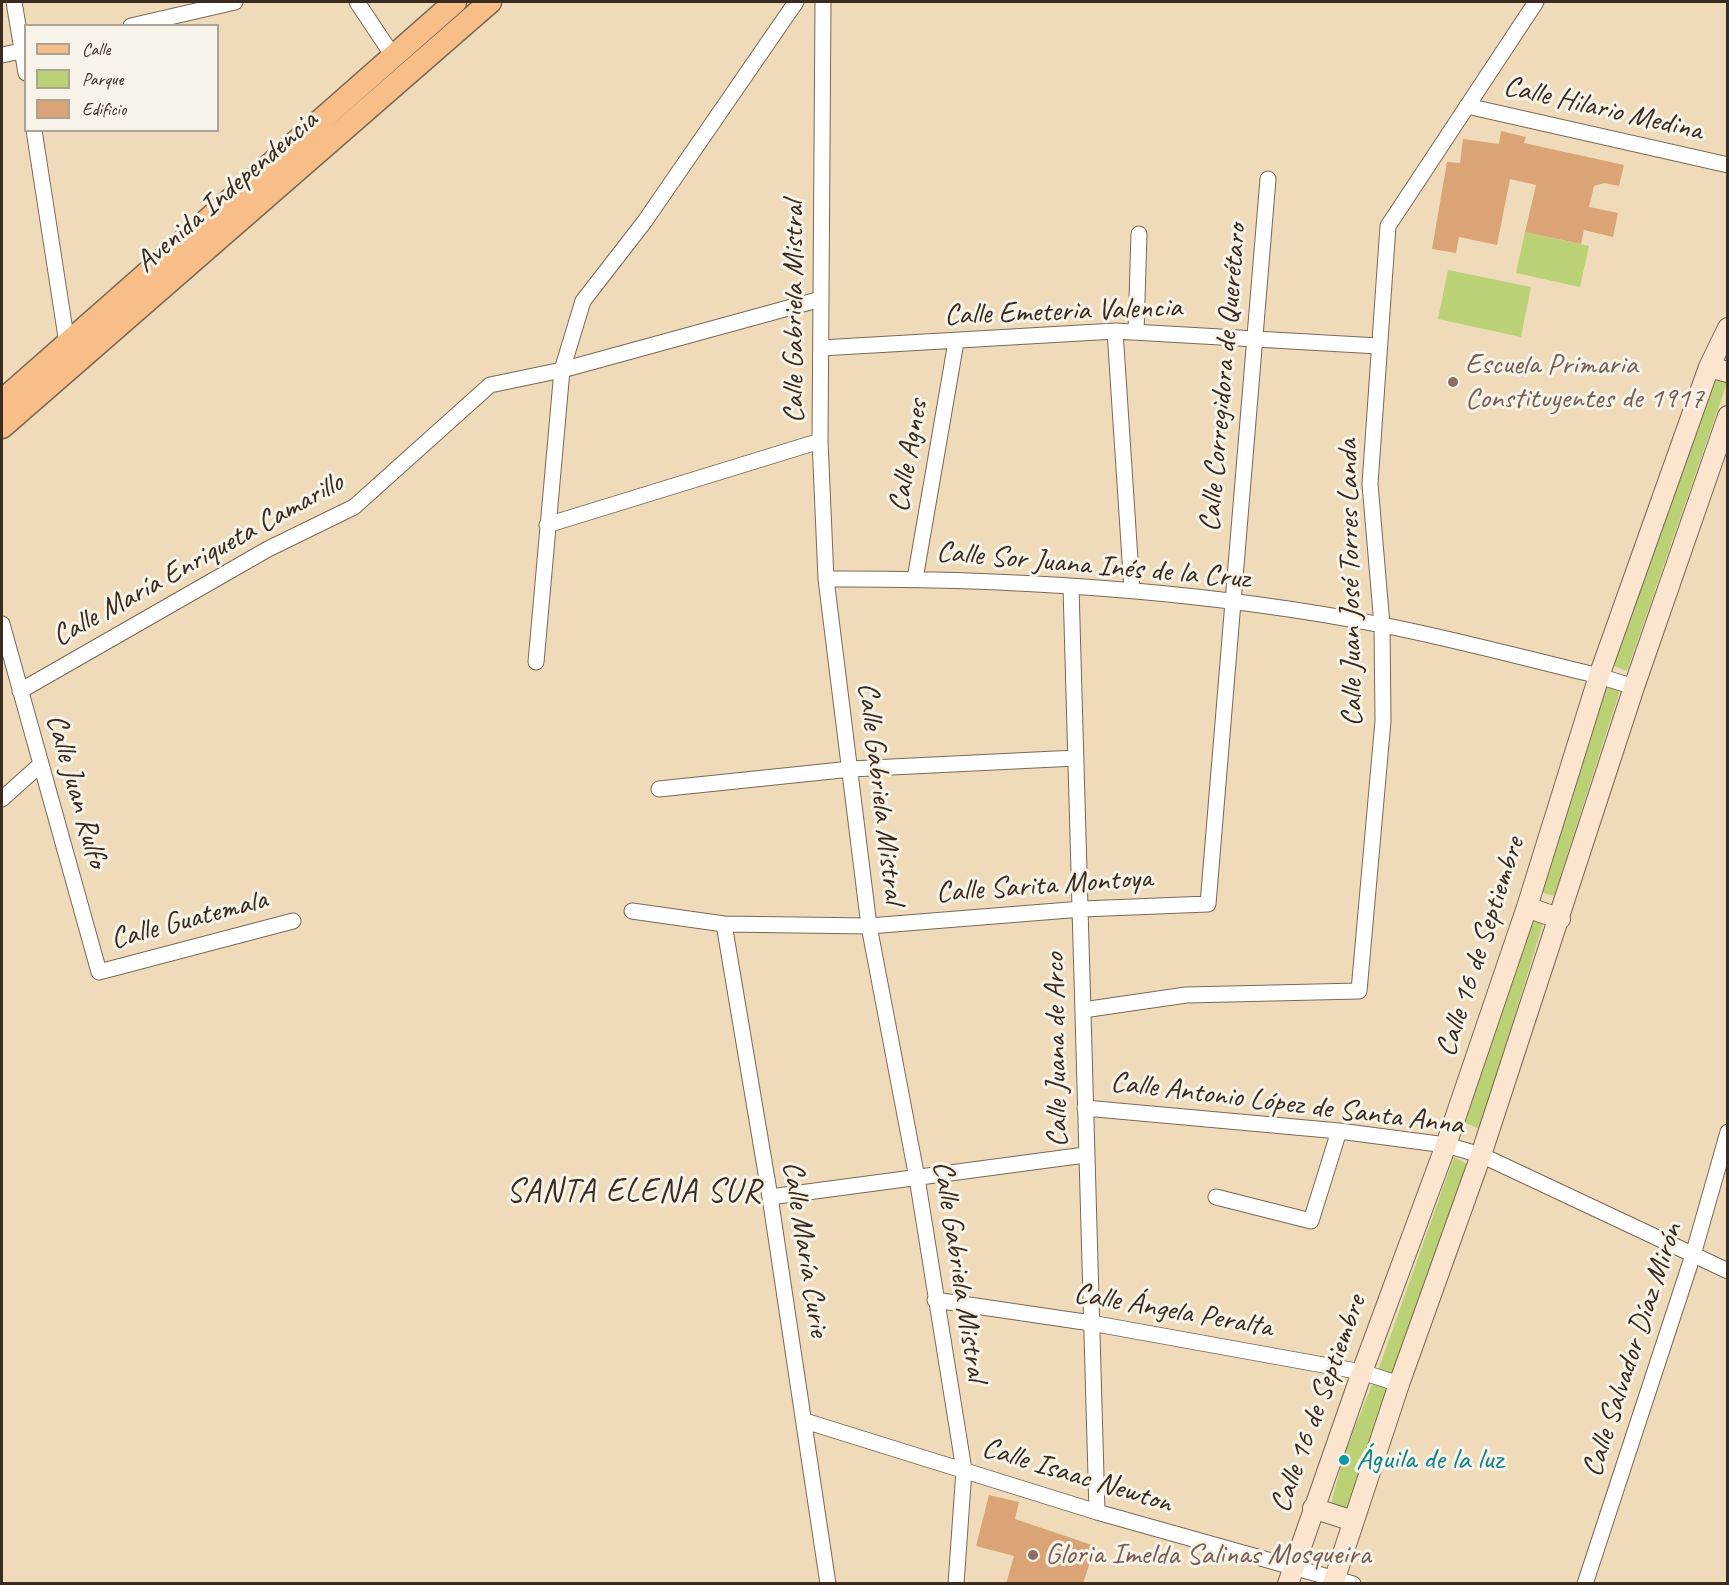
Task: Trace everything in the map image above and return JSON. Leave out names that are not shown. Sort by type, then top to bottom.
[{"type":"main road","name":"Avenida Independencia","points":[[2,427],[71,355],[393,56],[455,2]]},
{"type":"main road","name":"Avenida Independencia","points":[[2,401],[71,355],[490,2]]},
{"type":"street","points":[[2,55],[24,50],[14,2]]},
{"type":"street","points":[[140,24],[235,2]]},
{"type":"street","points":[[357,2],[393,56]]},
{"type":"street","points":[[536,662],[562,370],[583,301],[645,221],[796,2]]},
{"type":"street","name":"Calle Gabriela Mistral","points":[[823,2],[820,441],[826,579],[869,926],[917,1178],[964,1470],[956,1584]]},
{"type":"street","name":"Calle Juan José Torres Landa","points":[[1083,1011],[1186,995],[1359,991],[1383,721],[1382,625],[1370,484],[1388,226],[1536,2]]},
{"type":"street","name":"Calle Hilario Medina","points":[[1467,106],[1728,165]]},
{"type":"street","points":[[34,132],[71,355]]},
{"type":"street","name":"Calle Corregidora de Querétaro","points":[[1208,904],[1268,179]]},
{"type":"street","points":[[1136,332],[1139,234]]},
{"type":"street","name":"Calle María Enriqueta Camarillo","points":[[20,690],[268,549],[354,507],[490,385],[562,370],[821,298]]},
{"type":"street","name":"Calle 16 de Septiembre","points":[[1290,1575],[1446,1145],[1527,908],[1599,676],[1718,370],[1728,328]]},
{"type":"street","points":[[1115,332],[1132,590]]},
{"type":"street","name":"Calle Emeteria Valencia","points":[[821,348],[1115,332],[1378,346]]},
{"type":"street","name":"Calle Agnes","points":[[915,579],[956,342]]},
{"type":"street","points":[[1340,1582],[1353,1521],[1399,1384],[1481,1155],[1560,920],[1634,687],[1728,416]]},
{"type":"street","points":[[548,525],[820,441]]},
{"type":"street","name":"Calle Sor Juana Inés de la Cruz","points":[[826,579],[915,579],[1132,590],[1233,603],[1382,625],[1599,676],[1634,687]]},
{"type":"street","name":"Calle Juana de Arco","points":[[1071,587],[1082,909],[1085,1155],[1097,1512]]},
{"type":"street","name":"Calle Juan Rulfo","points":[[2,625],[99,972]]},
{"type":"street","points":[[659,789],[851,769],[1076,758]]},
{"type":"street","points":[[2,799],[40,764]]},
{"type":"street","name":"Calle Sarita Montoya","points":[[632,911],[724,924],[869,926],[1082,909],[1208,904]]},
{"type":"street","points":[[1527,908],[1560,920]]},
{"type":"street","name":"Calle Guatemala","points":[[99,972],[293,921]]},
{"type":"street","name":"Calle María Curie","points":[[724,924],[770,1197],[828,1584]]},
{"type":"street","name":"Calle Antonio López de Santa Anna","points":[[1085,1108],[1339,1131],[1446,1145],[1481,1155],[1728,1271]]},
{"type":"street","points":[[1216,1197],[1311,1221],[1339,1131]]},
{"type":"street","name":"Calle Salvador Díaz Mirón","points":[[1586,1584],[1693,1255],[1728,1132]]},
{"type":"street","points":[[770,1197],[1085,1155]]},
{"type":"street","name":"Calle Ángela Peralta","points":[[935,1300],[1091,1323],[1362,1372],[1399,1384]]},
{"type":"street","name":"Calle Isaac Newton","points":[[805,1421],[1290,1575],[1340,1582]]},
{"type":"street","points":[[1313,1508],[1353,1521]]},
{"type":"green space","points":[[1525,232],[1589,246],[1580,287],[1516,273]]},
{"type":"green space","points":[[1448,270],[1531,287],[1521,337],[1438,319]]},
{"type":"green space","points":[[1717,378],[1727,383],[1627,671],[1611,665]]},
{"type":"green space","points":[[1606,686],[1620,690],[1554,896],[1540,892]]},
{"type":"green space","points":[[1532,916],[1544,920],[1480,1129],[1463,1122]]},
{"type":"green space","points":[[1454,1157],[1467,1164],[1395,1365],[1353,1510],[1331,1504],[1344,1455],[1381,1362]]},
{"type":"building","points":[[1501,131],[1526,137],[1524,143],[1624,165],[1619,186],[1604,183],[1594,186],[1589,207],[1618,213],[1613,237],[1584,230],[1581,244],[1525,232],[1536,185],[1510,179],[1497,245],[1459,237],[1456,253],[1432,249],[1447,162],[1460,163],[1463,139],[1499,144]]},
{"type":"building","points":[[989,1495],[1019,1502],[1015,1519],[1095,1546],[1083,1584],[1006,1584],[1014,1556],[976,1546]]},
{"type":"place","name":"Escuela Primaria Constituyentes de 1917","points":[[1453,382]]},
{"type":"place","name":"Águila de la luz","points":[[1344,1460]]},
{"type":"place","name":"Gloria Imelda Salinas Mosqueira","points":[[1033,1555]]},
{"type":"district","name":"SANTA ELENA SUR","points":[[634,1192]]}]
